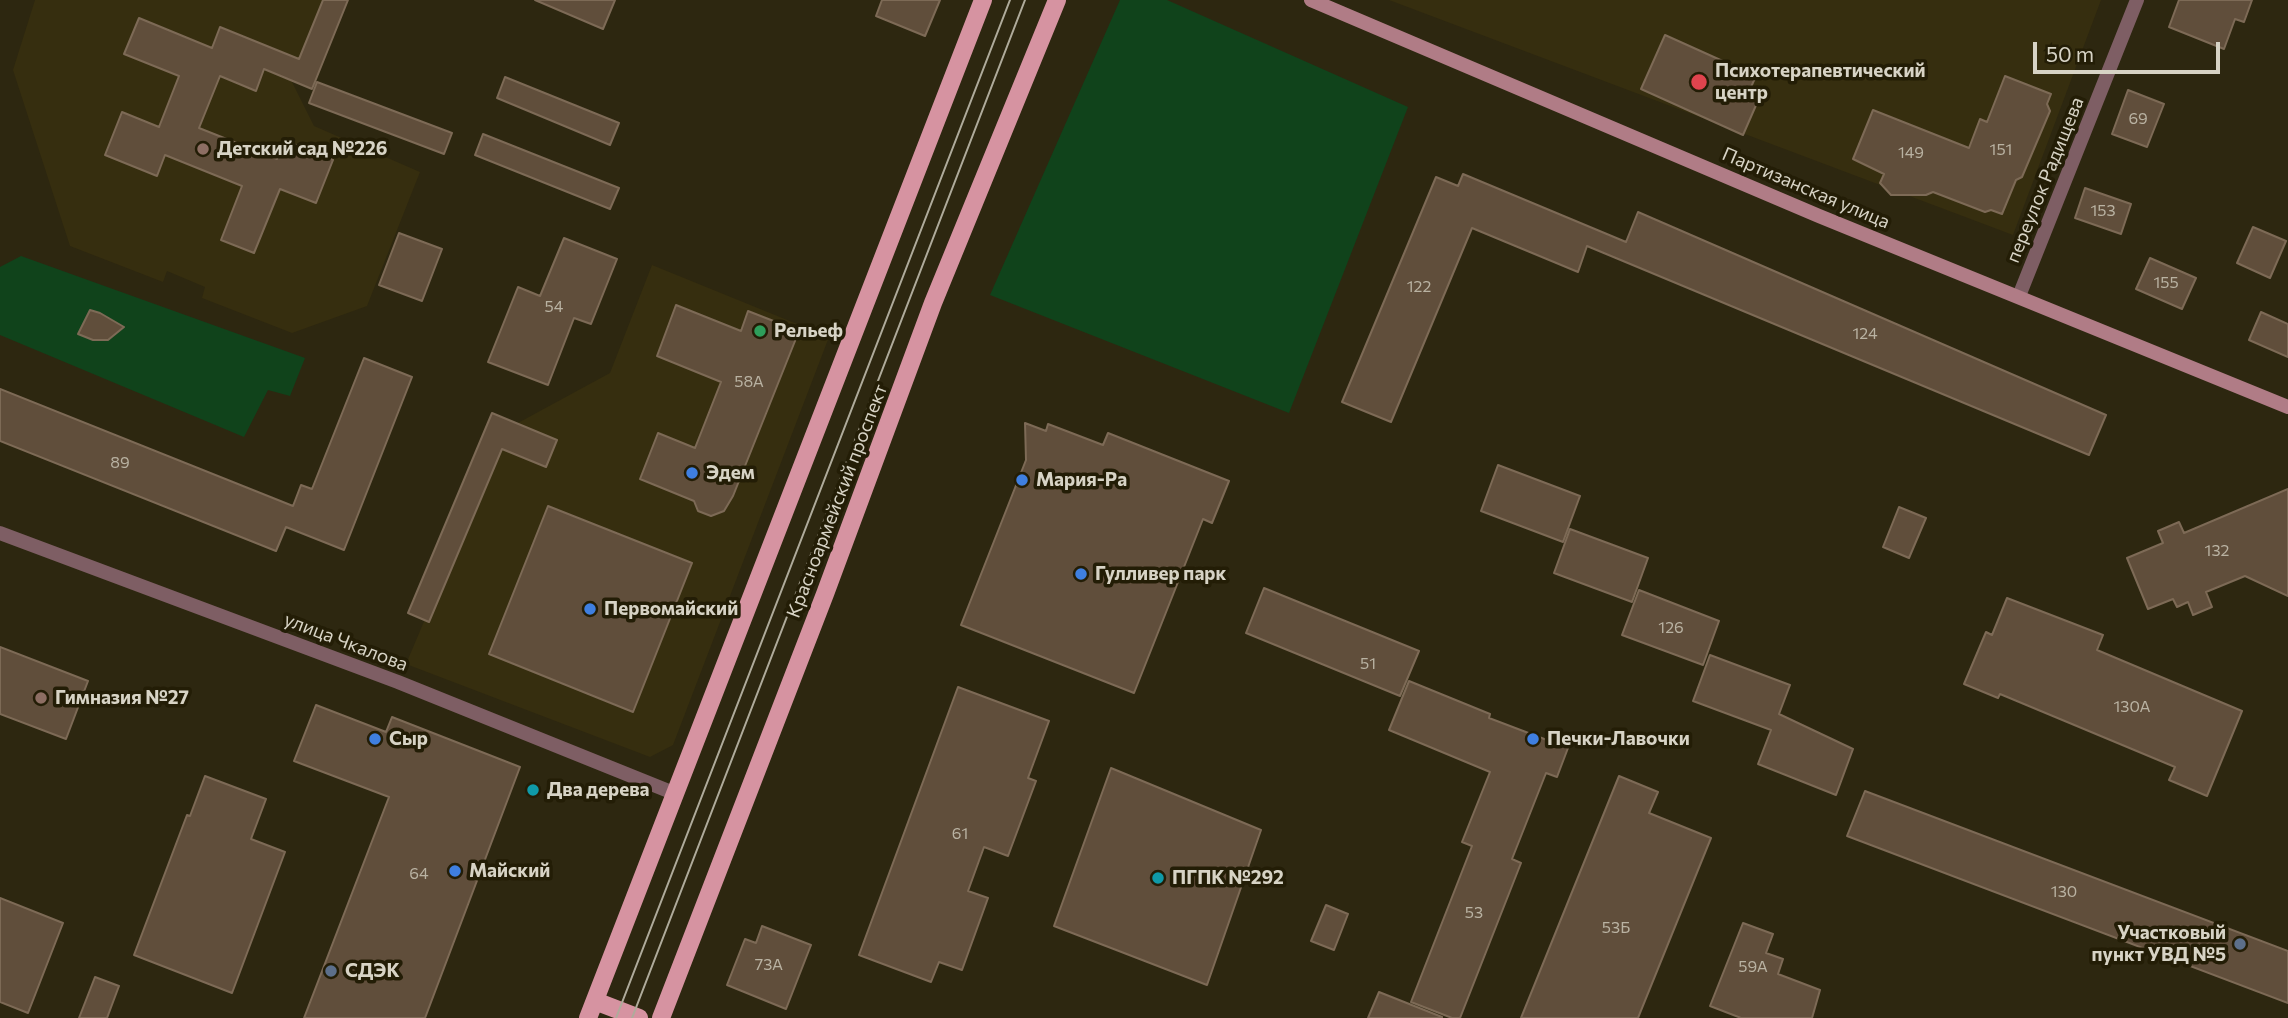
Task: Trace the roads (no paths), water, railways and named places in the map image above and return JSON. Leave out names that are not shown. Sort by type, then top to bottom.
[{"type":"main road","points":[[639,1018],[592,1009],[983,0]]},
{"type":"main road","name":"Красноармейский проспект","points":[[661,1018],[825,594],[933,303],[1056,0]]},
{"type":"main road","name":"Партизанская улица","points":[[1311,0],[1819,216],[2288,407]]},
{"type":"street","name":"переулок Радищева","points":[[2019,296],[2137,0]]},
{"type":"street","name":"улица Чкалова","points":[[0,533],[398,682],[676,794]]},
{"type":"tram line","points":[[616,1018],[1010,0]]},
{"type":"tram line","points":[[632,1018],[1025,0]]},
{"type":"place","name":"Психотерапевтический центр","points":[[1699,82]]},
{"type":"place","name":"Детский сад №226","points":[[203,149]]},
{"type":"place","name":"Рельеф","points":[[760,331]]},
{"type":"place","name":"Эдем","points":[[692,473]]},
{"type":"place","name":"Мария-Ра","points":[[1022,480]]},
{"type":"place","name":"Гулливер парк","points":[[1081,574]]},
{"type":"place","name":"Первомайский","points":[[590,609]]},
{"type":"place","name":"Гимназия №27","points":[[41,698]]},
{"type":"place","name":"Сыр","points":[[375,739]]},
{"type":"place","name":"Печки-Лавочки","points":[[1533,739]]},
{"type":"place","name":"Два дерева","points":[[533,790]]},
{"type":"place","name":"Майский","points":[[455,871]]},
{"type":"place","name":"ПГПК №292","points":[[1158,878]]},
{"type":"place","name":"Участковый пункт УВД №5","points":[[2240,944]]},
{"type":"place","name":"СДЭК","points":[[331,971]]}]
